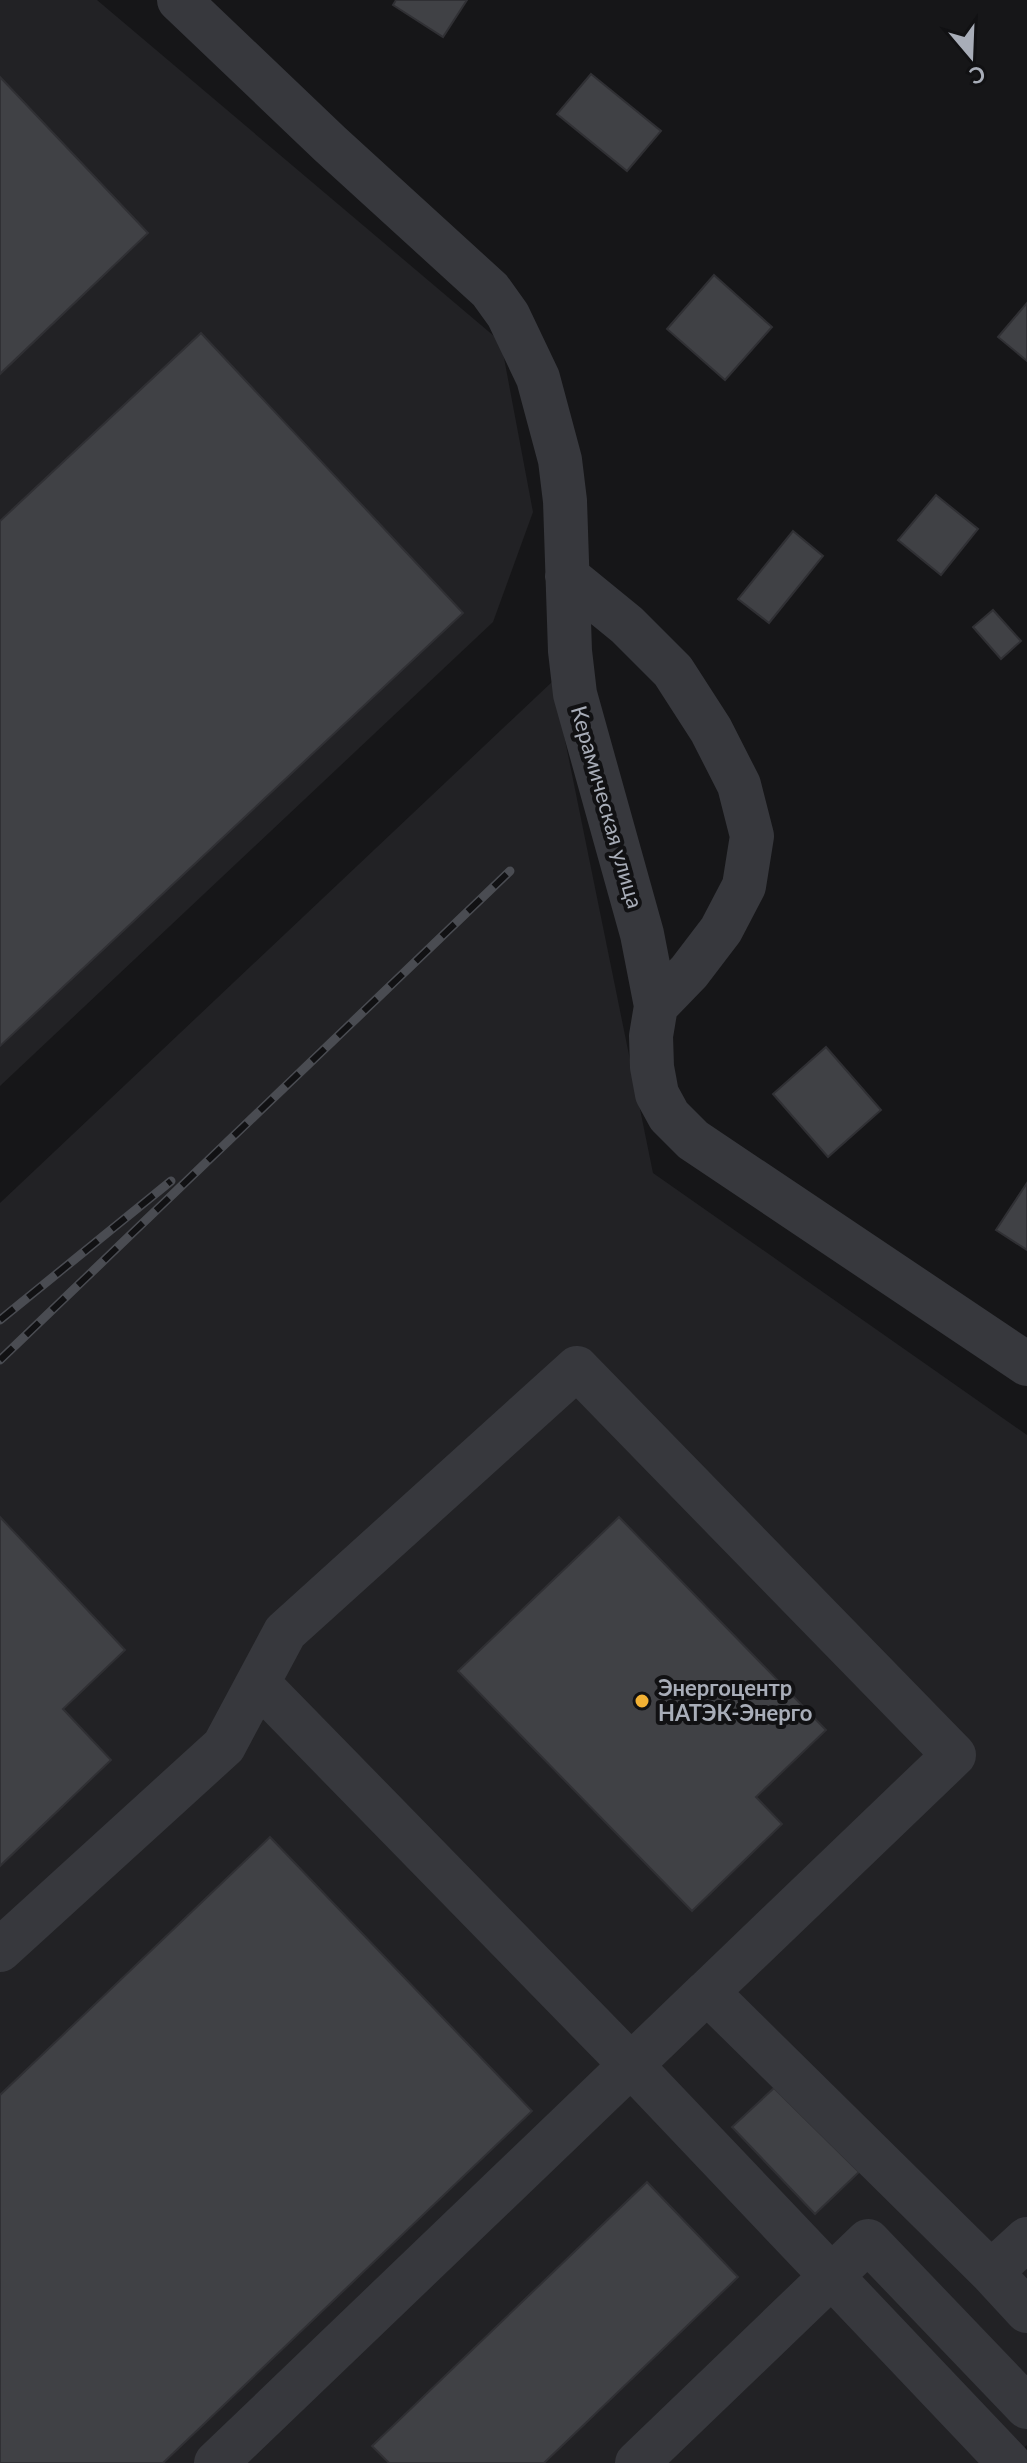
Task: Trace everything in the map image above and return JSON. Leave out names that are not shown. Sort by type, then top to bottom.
[{"type":"street","name":"Керамическая улица","points":[[179,0],[490,290],[508,315],[538,378],[560,460],[565,501],[570,651],[575,694],[642,934],[656,1006],[651,1036],[652,1067],[657,1094],[669,1116],[693,1140],[1027,1364]]},
{"type":"street","points":[[567,576],[627,625],[673,671],[711,730],[739,785],[752,836],[744,886],[721,930],[689,972],[656,1006]]},
{"type":"street","points":[[0,1950],[224,1746],[285,1632],[577,1368],[954,1755],[216,2463]]},
{"type":"street","points":[[259,1684],[631,2065],[831,2275],[995,2449],[1025,2400],[868,2241],[831,2275],[637,2463]]},
{"type":"street","points":[[707,1992],[1027,2311]]},
{"type":"street","points":[[991,2272],[1027,2239]]},
{"type":"shaded area","points":[[0,0],[97,0],[501,342],[533,512],[493,622],[0,1086]]},
{"type":"shaded area","points":[[553,681],[653,1173],[1027,1435],[1027,2445],[1008,2463],[0,2463],[0,1203]]},
{"type":"building","points":[[396,0],[467,0],[443,37],[393,5]]},
{"type":"building","points":[[591,74],[661,131],[627,171],[557,114]]},
{"type":"building","points":[[0,77],[148,233],[0,374]]},
{"type":"building","points":[[714,275],[772,327],[725,380],[667,329]]},
{"type":"building","points":[[1027,303],[1027,361],[998,337]]},
{"type":"building","points":[[201,333],[463,613],[0,1046],[0,521]]},
{"type":"building","points":[[936,495],[978,529],[941,575],[898,540]]},
{"type":"building","points":[[793,531],[823,556],[769,623],[738,599]]},
{"type":"building","points":[[993,610],[1021,641],[1001,659],[973,627]]},
{"type":"building","points":[[826,1047],[881,1110],[828,1157],[773,1094]]},
{"type":"building","points":[[1027,1183],[1027,1250],[996,1230]]},
{"type":"building","points":[[0,1517],[125,1650],[63,1709],[111,1760],[0,1866]]},
{"type":"building","name":"Энергоцентр НАТЭК-Энерго","points":[[619,1517],[826,1730],[756,1797],[782,1824],[692,1911],[458,1671]]},
{"type":"building","points":[[270,1837],[532,2111],[163,2463],[0,2463],[0,2095]]},
{"type":"building","points":[[774,2088],[859,2172],[815,2214],[732,2127]]},
{"type":"building","points":[[647,2182],[738,2277],[544,2463],[389,2463],[372,2446]]},
{"type":"railway","points":[[0,1360],[510,871]]},
{"type":"railway","points":[[0,1320],[171,1181]]},
{"type":"place","name":"Энергоцентр НАТЭК-Энерго","points":[[642,1701]]}]
